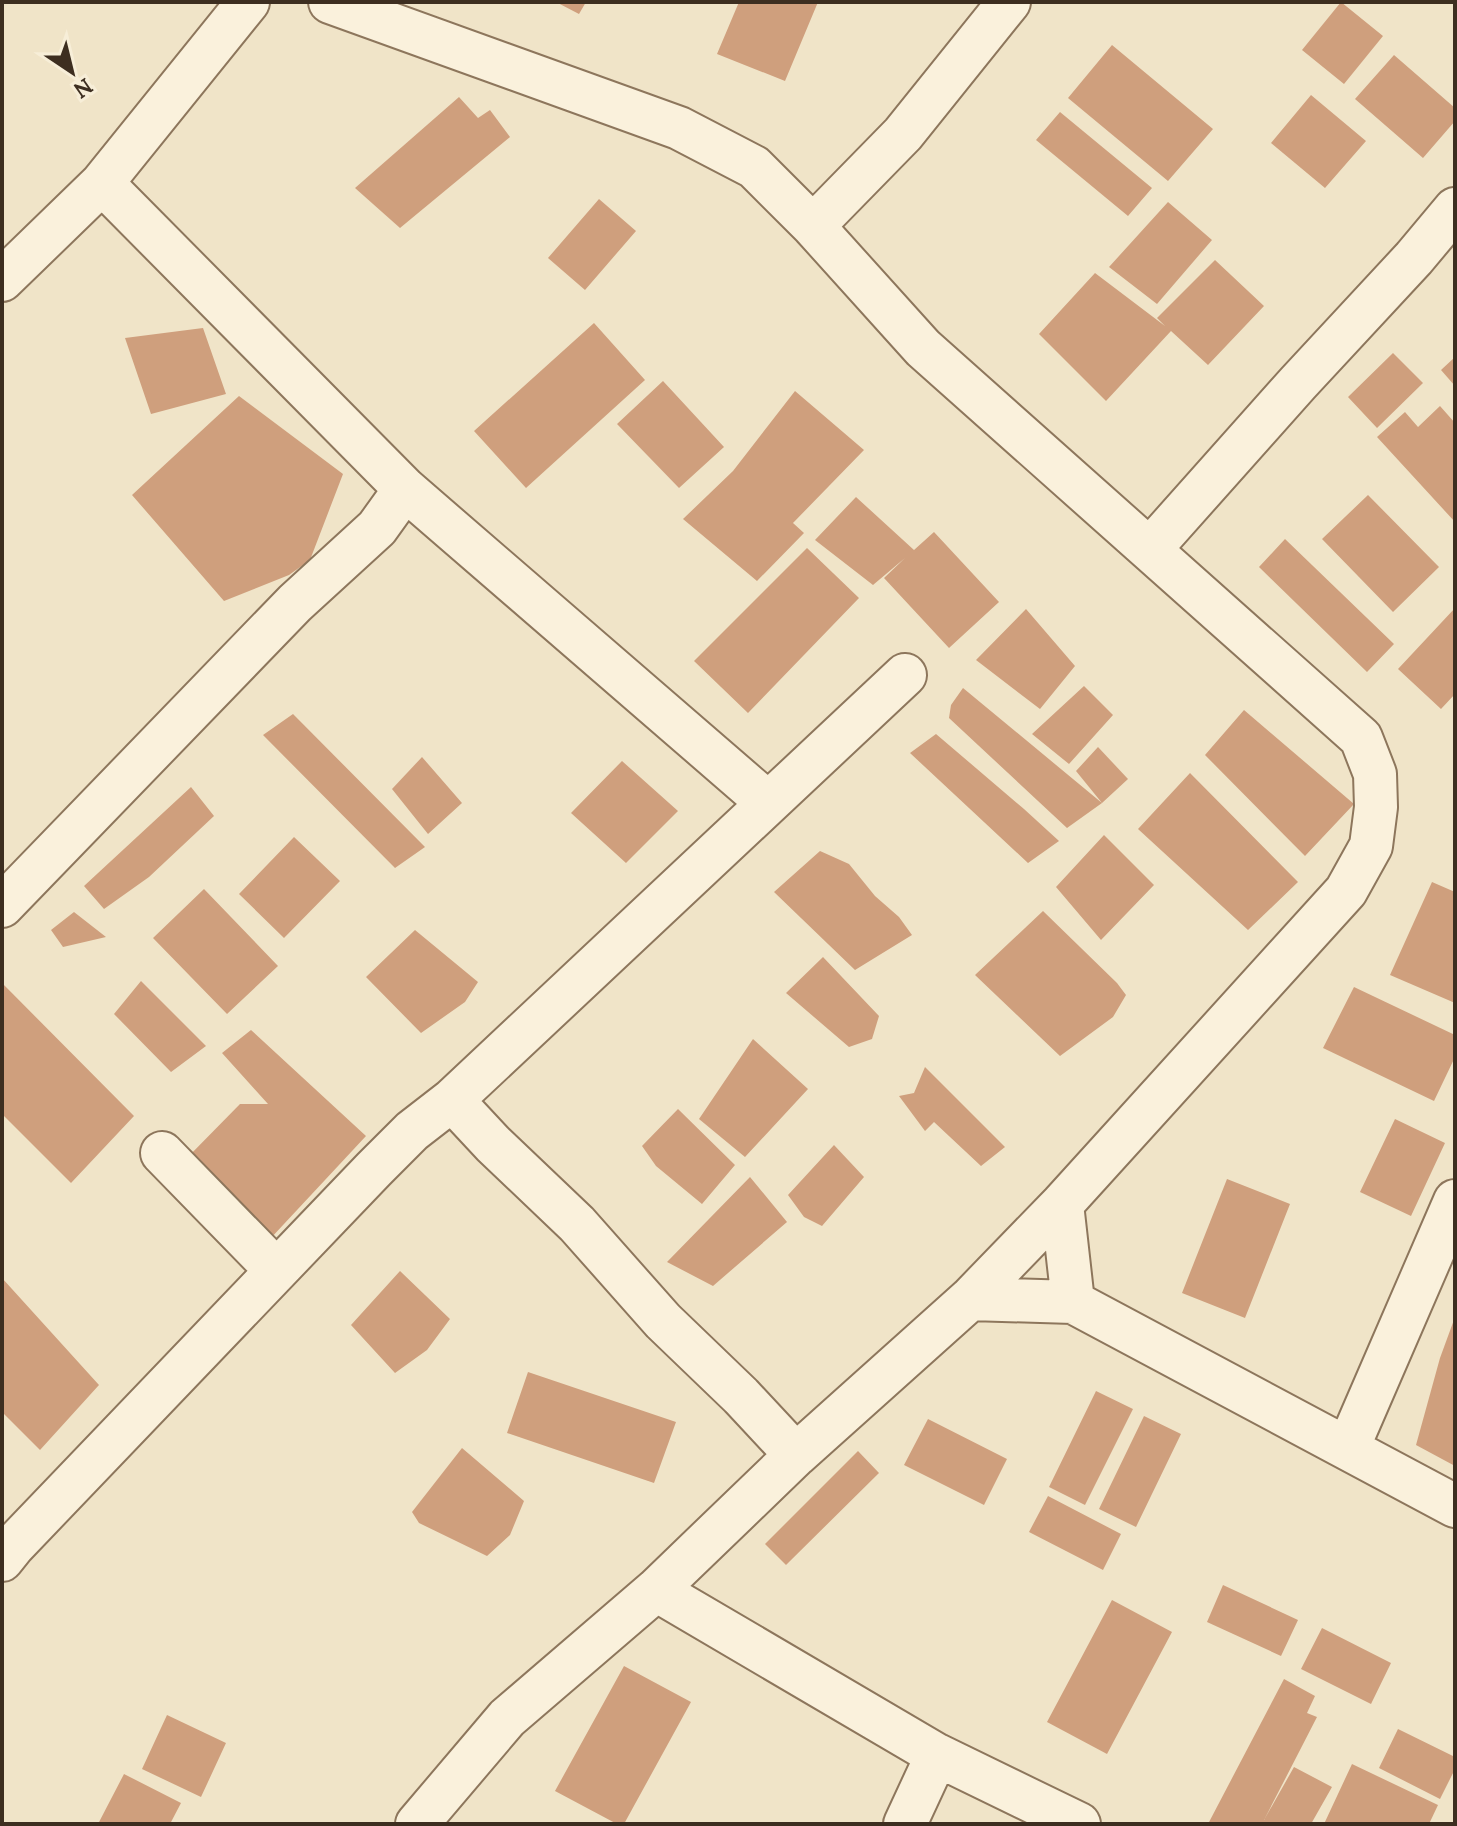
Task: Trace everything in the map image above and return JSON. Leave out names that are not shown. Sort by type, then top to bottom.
[{"type":"street","points":[[2,280],[102,183],[248,2]]},
{"type":"street","points":[[330,2],[679,128],[754,167],[813,226],[923,348],[1361,738],[1375,774],[1376,807],[1371,846],[1346,891],[1062,1204],[970,1299],[796,1455],[656,1590],[507,1718],[417,1824]]},
{"type":"street","points":[[813,226],[903,134],[1009,2]]},
{"type":"street","points":[[102,183],[405,489],[768,803]]},
{"type":"street","points":[[1151,548],[1455,209]]},
{"type":"street","points":[[2,906],[295,603],[377,528],[405,489]]},
{"type":"street","points":[[2,1560],[412,1131],[452,1100],[905,675]]},
{"type":"street","points":[[452,1100],[577,1224],[663,1321],[741,1396],[796,1455]]},
{"type":"street","points":[[162,1153],[276,1270]]},
{"type":"street","points":[[1348,1448],[1455,1201]]},
{"type":"street","points":[[1062,1204],[1073,1302]]},
{"type":"street","points":[[970,1299],[1073,1302],[1455,1506]]},
{"type":"street","points":[[656,1590],[937,1755],[1079,1824]]},
{"type":"street","points":[[905,1824],[937,1755]]},
{"type":"building","points":[[556,2],[586,2],[579,14]]},
{"type":"building","points":[[739,2],[818,2],[785,81],[717,54]]},
{"type":"building","points":[[1341,2],[1383,36],[1344,84],[1302,50]]},
{"type":"building","points":[[1112,45],[1213,129],[1168,181],[1068,98]]},
{"type":"building","points":[[1394,55],[1455,108],[1455,121],[1423,158],[1355,99]]},
{"type":"building","points":[[1311,95],[1366,141],[1325,188],[1271,143]]},
{"type":"building","points":[[459,97],[478,118],[490,110],[510,137],[400,228],[355,188]]},
{"type":"building","points":[[1060,112],[1152,188],[1128,216],[1036,140]]},
{"type":"building","points":[[599,199],[636,231],[585,290],[548,258]]},
{"type":"building","points":[[1168,202],[1212,240],[1157,304],[1109,267]]},
{"type":"building","points":[[1215,260],[1264,306],[1208,365],[1171,331],[1106,401],[1039,334],[1095,273],[1165,326],[1157,318]]},
{"type":"building","points":[[594,323],[645,380],[526,488],[474,431]]},
{"type":"building","points":[[203,328],[226,394],[151,414],[125,338]]},
{"type":"building","points":[[1393,353],[1423,383],[1377,428],[1348,397]]},
{"type":"building","points":[[1455,357],[1455,386],[1441,370]]},
{"type":"building","points":[[663,381],[724,447],[679,488],[617,424]]},
{"type":"building","points":[[795,391],[864,450],[793,523],[804,533],[757,581],[683,519],[733,471]]},
{"type":"building","points":[[239,396],[343,474],[310,560],[289,575],[224,601],[132,495]]},
{"type":"building","points":[[1440,406],[1455,423],[1455,522],[1377,437],[1405,412],[1418,427]]},
{"type":"building","points":[[1368,495],[1439,567],[1393,612],[1322,539]]},
{"type":"building","points":[[856,497],[914,550],[934,532],[999,602],[949,648],[884,578],[905,558],[873,585],[815,540]]},
{"type":"building","points":[[1285,539],[1394,644],[1367,672],[1259,567]]},
{"type":"building","points":[[807,548],[859,598],[748,713],[694,661]]},
{"type":"building","points":[[1455,608],[1455,694],[1441,709],[1398,669]]},
{"type":"building","points":[[1026,609],[1075,666],[1040,709],[976,660]]},
{"type":"building","points":[[1084,686],[1113,715],[1069,764],[1032,734]]},
{"type":"building","points":[[963,688],[1102,803],[1067,828],[949,718],[951,705]]},
{"type":"building","points":[[1244,710],[1354,804],[1305,856],[1205,755]]},
{"type":"building","points":[[293,714],[425,847],[395,868],[263,735]]},
{"type":"building","points":[[936,734],[1059,841],[1028,863],[910,753]]},
{"type":"building","points":[[1098,747],[1128,779],[1102,803],[1076,771]]},
{"type":"building","points":[[422,757],[462,803],[428,834],[392,789]]},
{"type":"building","points":[[622,761],[678,811],[626,863],[571,813]]},
{"type":"building","points":[[1190,773],[1298,882],[1248,930],[1138,829]]},
{"type":"building","points":[[191,787],[214,816],[149,877],[104,909],[84,886]]},
{"type":"building","points":[[1104,835],[1154,885],[1101,940],[1056,887]]},
{"type":"building","points":[[294,837],[340,881],[284,938],[239,894]]},
{"type":"building","points":[[820,851],[849,864],[912,935],[855,970],[774,892]]},
{"type":"building","points":[[1432,882],[1455,892],[1455,1003],[1390,975]]},
{"type":"building","points":[[204,889],[278,966],[227,1014],[153,938]]},
{"type":"building","points":[[1043,911],[1126,995],[1113,1017],[1060,1056],[975,975]]},
{"type":"building","points":[[74,912],[106,937],[63,947],[51,930]]},
{"type":"building","points":[[415,930],[478,982],[465,1002],[421,1033],[366,977]]},
{"type":"building","points":[[823,957],[879,1016],[872,1039],[849,1047],[786,993]]},
{"type":"building","points":[[141,981],[206,1046],[171,1072],[114,1014]]},
{"type":"building","points":[[2,983],[134,1116],[71,1183],[2,1114]]},
{"type":"building","points":[[1354,987],[1455,1035],[1455,1057],[1434,1101],[1323,1048]]},
{"type":"building","points":[[251,1030],[366,1136],[270,1239],[185,1160],[240,1104],[268,1104],[222,1053]]},
{"type":"building","points":[[753,1039],[808,1089],[745,1157],[699,1119]]},
{"type":"building","points":[[925,1067],[1005,1147],[981,1166],[934,1122],[925,1131],[899,1096],[914,1093]]},
{"type":"building","points":[[678,1109],[735,1165],[702,1204],[656,1166],[642,1146]]},
{"type":"building","points":[[1395,1119],[1445,1143],[1411,1216],[1360,1192]]},
{"type":"building","points":[[834,1145],[864,1177],[822,1226],[804,1217],[788,1195]]},
{"type":"building","points":[[750,1177],[787,1222],[713,1286],[667,1262]]},
{"type":"building","points":[[1227,1179],[1290,1204],[1245,1318],[1182,1293]]},
{"type":"building","points":[[400,1271],[450,1319],[427,1350],[395,1373],[351,1325]]},
{"type":"building","points":[[2,1278],[99,1385],[40,1450],[2,1412]]},
{"type":"building","points":[[1455,1317],[1455,1466],[1416,1445]]},
{"type":"building","points":[[528,1372],[676,1422],[654,1483],[507,1433]]},
{"type":"building","points":[[1096,1391],[1133,1409],[1085,1505],[1049,1487]]},
{"type":"building","points":[[1144,1416],[1181,1434],[1136,1527],[1099,1509]]},
{"type":"building","points":[[928,1419],[1007,1459],[984,1505],[904,1465]]},
{"type":"building","points":[[462,1448],[524,1501],[510,1535],[487,1556],[419,1523],[412,1512]]},
{"type":"building","points":[[858,1451],[879,1473],[786,1565],[765,1544]]},
{"type":"building","points":[[1048,1496],[1121,1534],[1103,1570],[1029,1532]]},
{"type":"building","points":[[1223,1585],[1298,1620],[1281,1656],[1207,1622]]},
{"type":"building","points":[[1112,1600],[1172,1632],[1107,1754],[1047,1722]]},
{"type":"building","points":[[1322,1628],[1391,1663],[1371,1704],[1301,1669]]},
{"type":"building","points":[[624,1666],[691,1702],[624,1824],[617,1824],[555,1791]]},
{"type":"building","points":[[1284,1679],[1315,1696],[1307,1713],[1317,1717],[1264,1820],[1294,1767],[1332,1787],[1311,1824],[1208,1824]]},
{"type":"building","points":[[167,1715],[226,1743],[201,1797],[142,1769]]},
{"type":"building","points":[[1398,1729],[1455,1757],[1455,1769],[1440,1799],[1379,1768]]},
{"type":"building","points":[[1352,1764],[1438,1805],[1429,1824],[1324,1824]]},
{"type":"building","points":[[124,1774],[181,1803],[170,1824],[98,1824]]}]
